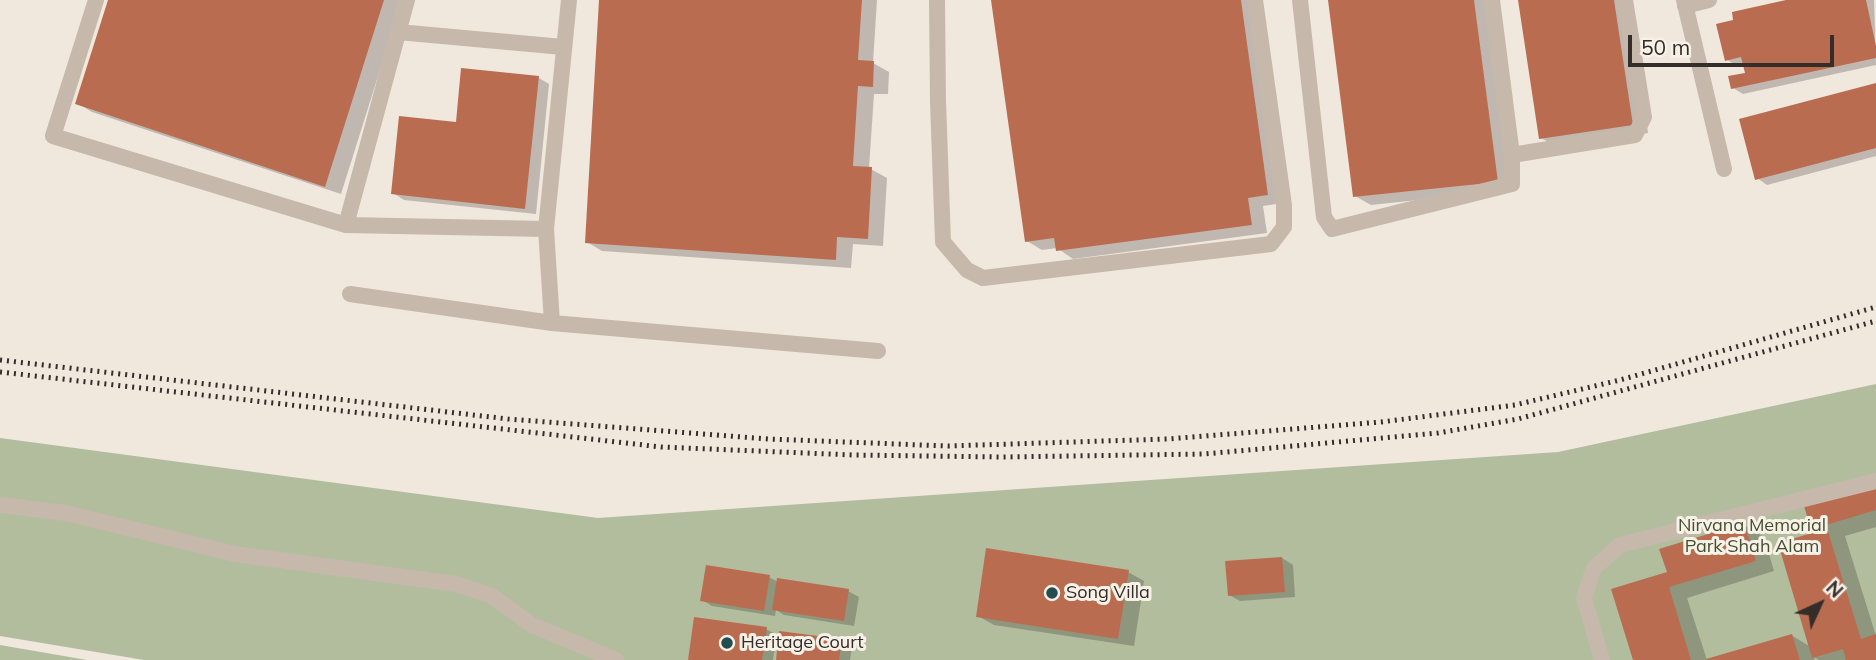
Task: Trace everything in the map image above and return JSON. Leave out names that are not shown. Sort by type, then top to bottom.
[{"type":"lane","points":[[96,0],[53,136],[346,225],[547,229]]},
{"type":"lane","points":[[346,225],[407,0]]},
{"type":"lane","points":[[552,323],[547,229],[569,0]]},
{"type":"lane","points":[[937,0],[943,242],[967,270],[983,278],[1271,243],[1284,227],[1284,205],[1255,0]]},
{"type":"lane","points":[[1300,0],[1324,216],[1332,229],[1512,184],[1512,155],[1493,0]]},
{"type":"lane","points":[[1512,155],[1635,135],[1644,117],[1625,0]]},
{"type":"lane","points":[[1709,0],[1684,3],[1724,169]]},
{"type":"lane","points":[[398,32],[563,47]]},
{"type":"lane","points":[[350,294],[552,323],[878,351]]},
{"type":"lane","points":[[1602,660],[1584,598],[1594,568],[1620,545],[1876,481]]},
{"type":"lane","points":[[0,505],[66,513],[235,554],[456,584],[492,596],[532,625],[616,660]]},
{"type":"green space","name":"Nirvana Memorial Park Shah Alam","points":[[1876,384],[1876,660],[144,660],[0,636],[0,438],[598,518],[1558,452]]},
{"type":"green space","points":[[0,645],[87,660],[0,660]]},
{"type":"building","points":[[108,0],[384,0],[325,187],[75,104]]},
{"type":"building","points":[[599,0],[862,0],[858,60],[874,61],[873,87],[858,86],[853,166],[872,167],[868,239],[837,237],[836,260],[585,243]]},
{"type":"building","points":[[991,0],[1241,0],[1268,195],[1248,198],[1252,225],[1056,251],[1054,238],[1025,242]]},
{"type":"building","points":[[1328,0],[1474,0],[1498,182],[1353,197]]},
{"type":"building","points":[[1518,0],[1614,0],[1633,125],[1539,139]]},
{"type":"building","points":[[1786,0],[1866,0],[1876,58],[1731,89],[1728,76],[1745,73],[1741,57],[1725,61],[1716,24],[1733,20],[1732,12]]},
{"type":"building","points":[[461,68],[539,76],[525,209],[391,194],[399,116],[456,122]]},
{"type":"building","points":[[1876,83],[1876,148],[1755,180],[1739,119]]},
{"type":"building","points":[[1876,485],[1876,510],[1826,525],[1861,639],[1876,634],[1876,660],[1846,660],[1843,649],[1812,658],[1778,543],[1812,533],[1804,506]]},
{"type":"building","points":[[1744,523],[1756,561],[1669,587],[1691,660],[1633,660],[1611,589],[1667,572],[1659,549]]},
{"type":"building","name":"Song Villa","points":[[986,548],[1129,570],[1118,639],[976,617]]},
{"type":"building","points":[[1282,557],[1285,592],[1228,596],[1225,561]]},
{"type":"building","name":"Heritage Court","points":[[706,565],[770,575],[764,611],[700,601]]},
{"type":"building","name":"Heritage Court","points":[[777,578],[849,589],[844,621],[772,610]]},
{"type":"building","name":"Heritage Court","points":[[694,617],[767,627],[762,660],[688,660]]},
{"type":"building","name":"Heritage Court","points":[[779,631],[842,639],[839,660],[776,660]]},
{"type":"building","points":[[1792,634],[1800,660],[1706,660],[1706,659]]},
{"type":"railway","points":[[0,360],[508,419],[768,439],[948,446],[1167,439],[1381,422],[1515,405],[1620,380],[1876,307]]},
{"type":"railway","points":[[0,372],[661,447],[853,455],[1003,457],[1204,454],[1438,433],[1518,419],[1876,321]]},
{"type":"place","name":"Song Villa","points":[[1052,593]]},
{"type":"place","name":"Heritage Court","points":[[727,643]]}]
